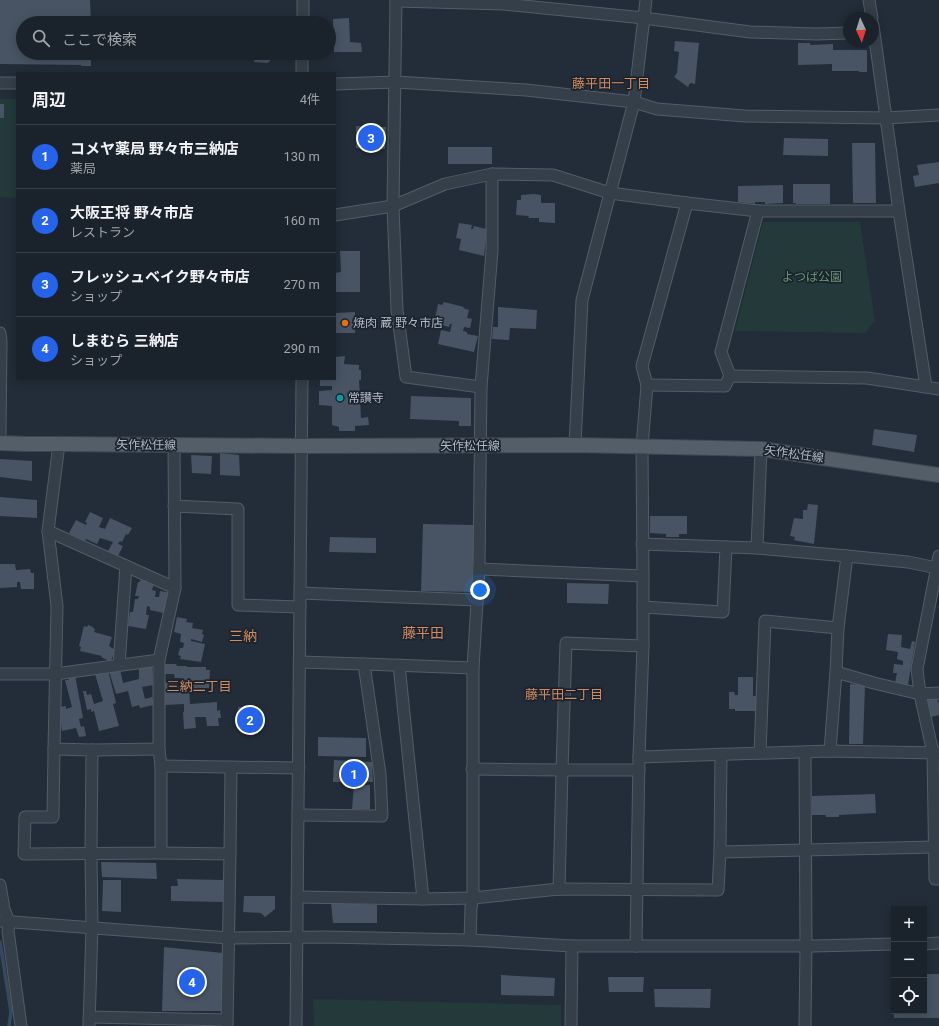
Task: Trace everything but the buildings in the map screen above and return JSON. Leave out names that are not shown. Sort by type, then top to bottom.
[{"type":"main road","name":"矢作松任線","points":[[0,443],[300,446],[575,445],[761,449],[939,475]]},
{"type":"street","points":[[303,0],[303,16]]},
{"type":"street","points":[[481,387],[406,377],[397,310],[393,206],[396,0],[504,4],[644,18],[750,32],[816,34],[843,32]]},
{"type":"street","points":[[575,445],[582,300],[634,102],[646,0]]},
{"type":"street","points":[[869,0],[871,12]]},
{"type":"street","points":[[876,48],[926,387]]},
{"type":"street","points":[[302,60],[302,72]]},
{"type":"street","points":[[336,84],[396,82],[526,90],[634,102],[657,109],[745,116],[886,118],[939,115]]},
{"type":"street","points":[[0,84],[16,83]]},
{"type":"street","points":[[336,215],[393,206],[445,184],[492,174],[553,175],[610,193],[758,211],[899,211]]},
{"type":"street","points":[[470,940],[471,907],[473,898],[473,668],[479,569],[481,387],[492,251],[492,174]]},
{"type":"street","points":[[636,946],[640,770],[639,757],[643,646],[642,447],[647,385],[642,366],[687,203]]},
{"type":"street","points":[[647,385],[725,386],[730,376],[722,352],[758,211]]},
{"type":"street","points":[[0,334],[0,434]]},
{"type":"street","points":[[730,376],[866,378],[939,389]]},
{"type":"street","points":[[296,1026],[300,662],[300,446],[302,380]]},
{"type":"street","points":[[59,444],[48,531],[57,606],[52,817],[25,817],[24,854],[230,854]]},
{"type":"street","points":[[161,853],[159,660],[175,588],[174,445]]},
{"type":"street","points":[[757,548],[761,449]]},
{"type":"street","points":[[174,506],[238,509],[238,605],[300,607]]},
{"type":"street","points":[[48,531],[175,588]]},
{"type":"street","points":[[642,544],[757,548],[908,562],[937,568]]},
{"type":"street","points":[[643,607],[723,612],[726,547]]},
{"type":"street","points":[[830,751],[838,628],[847,556]]},
{"type":"street","points":[[939,556],[934,600],[917,669],[920,694],[936,753],[934,848],[935,879],[939,879]]},
{"type":"street","points":[[119,665],[126,566]]},
{"type":"street","points":[[479,569],[643,576]]},
{"type":"street","points":[[300,593],[477,600]]},
{"type":"street","points":[[760,753],[765,621],[838,628]]},
{"type":"street","points":[[559,889],[566,643],[643,646]]},
{"type":"street","points":[[0,674],[55,674],[159,660]]},
{"type":"street","points":[[300,662],[473,668]]},
{"type":"street","points":[[298,815],[382,816],[380,774],[364,664]]},
{"type":"street","points":[[399,666],[424,899]]},
{"type":"street","points":[[836,672],[920,694],[939,693]]},
{"type":"street","points":[[54,749],[159,749]]},
{"type":"street","points":[[92,750],[92,927],[89,1022],[227,1023],[231,767]]},
{"type":"street","points":[[639,757],[830,751],[936,753]]},
{"type":"street","points":[[805,752],[805,1026]]},
{"type":"street","points":[[297,897],[424,899],[473,898],[559,889],[718,890],[721,754]]},
{"type":"street","points":[[161,766],[299,768]]},
{"type":"street","points":[[472,770],[640,770]]},
{"type":"street","points":[[720,852],[934,848]]},
{"type":"street","points":[[0,885],[21,1026]]},
{"type":"street","points":[[5,922],[92,927],[229,938],[297,937],[470,940],[572,946],[806,946],[891,944]]},
{"type":"street","points":[[927,944],[939,943]]},
{"type":"street","points":[[571,1026],[572,946]]},
{"type":"green space","points":[[0,99],[16,99],[16,198],[0,197]]},
{"type":"green space","name":"よつば公園","points":[[763,222],[860,222],[875,321],[865,333],[735,331]]},
{"type":"green space","points":[[313,999],[561,1005],[561,1026],[314,1026]]},
{"type":"waterway","points":[[0,942],[11,1012],[9,1026]]},
{"type":"place","name":"フレッシュベイク野々市店","points":[[371,138]]},
{"type":"place","name":"焼肉 蔵 野々市店","points":[[345,323]]},
{"type":"place","name":"常讃寺","points":[[340,398]]},
{"type":"place","name":"大阪王将 野々市店","points":[[250,720]]},
{"type":"place","name":"コメヤ薬局 野々市三納店","points":[[354,774]]},
{"type":"place","name":"しまむら 三納店","points":[[192,982]]},
{"type":"district","name":"藤平田一丁目","points":[[611,83]]},
{"type":"district","name":"藤平田","points":[[423,633]]},
{"type":"district","name":"三納","points":[[243,636]]},
{"type":"district","name":"三納二丁目","points":[[199,686]]},
{"type":"district","name":"藤平田二丁目","points":[[564,694]]}]
